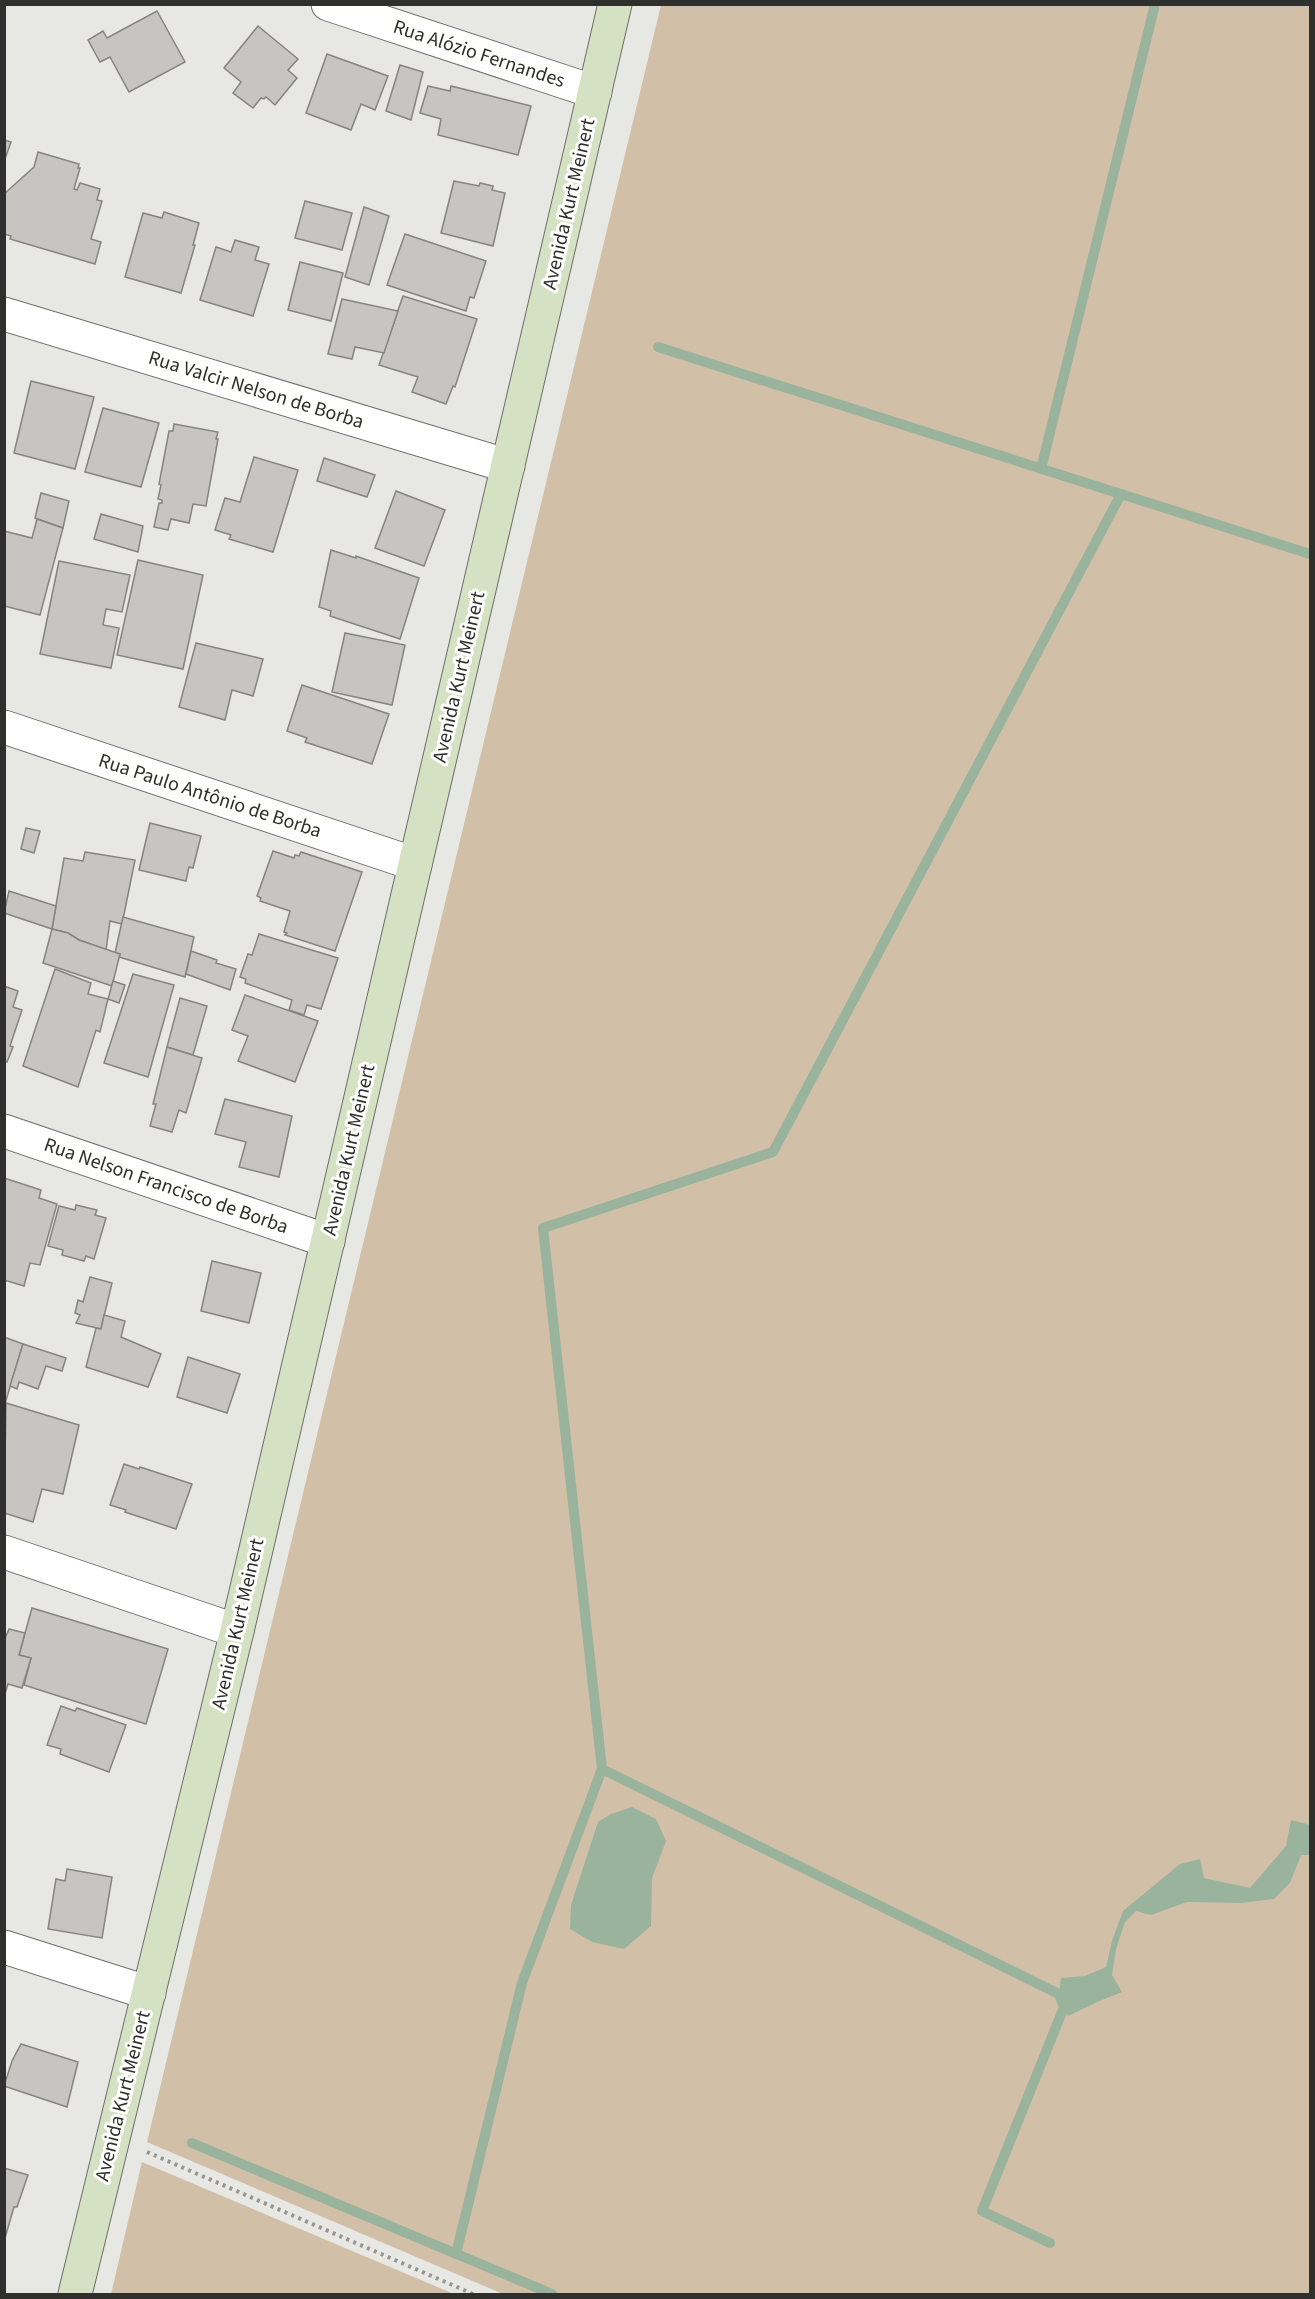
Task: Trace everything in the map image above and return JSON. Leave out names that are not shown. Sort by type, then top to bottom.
[{"type":"main road","name":"Avenida Kurt Meinert","points":[[75,2295],[237,1631],[615,4]]},
{"type":"street","name":"Rua Alózio Fernandes","points":[[328,4],[595,92]]},
{"type":"street","name":"Rua Valcir Nelson de Borba","points":[[4,314],[508,466]]},
{"type":"street","name":"Rua Paulo Antônio de Borba","points":[[4,727],[416,864]]},
{"type":"street","name":"Rua Nelson Francisco de Borba","points":[[4,1131],[328,1241]]},
{"type":"street","points":[[4,1552],[237,1631]]},
{"type":"street","points":[[4,1947],[149,1993]]},
{"type":"path","points":[[113,2137],[473,2295]]},
{"type":"shaded area","points":[[661,5],[1310,5],[1310,2294],[503,2294],[147,2142]]},
{"type":"shaded area","points":[[632,1807],[656,1819],[666,1841],[652,1878],[651,1926],[624,1949],[592,1942],[570,1929],[571,1905],[598,1822],[611,1814]]},
{"type":"shaded area","points":[[1291,1820],[1310,1825],[1310,1855],[1301,1855],[1290,1883],[1274,1899],[1241,1903],[1187,1902],[1151,1915],[1136,1911],[1125,1922],[1116,1949],[1112,1975],[1122,1992],[1068,2016],[1059,1994],[1061,1978],[1085,1976],[1106,1967],[1112,1941],[1123,1911],[1180,1864],[1200,1859],[1204,1878],[1250,1888],[1286,1846]]},
{"type":"shaded area","points":[[142,2162],[454,2294],[111,2294]]},
{"type":"building","points":[[157,11],[185,62],[129,92],[110,57],[100,62],[88,40],[103,31],[107,38]]},
{"type":"building","points":[[258,26],[298,59],[288,70],[297,78],[275,105],[266,97],[261,98],[253,108],[233,93],[241,82],[224,68]]},
{"type":"building","points":[[327,54],[388,76],[375,110],[361,104],[351,130],[306,113]]},
{"type":"building","points":[[400,65],[423,72],[411,120],[386,111]]},
{"type":"building","points":[[428,86],[450,91],[451,86],[531,106],[518,155],[438,135],[441,119],[420,113]]},
{"type":"building","points":[[4,140],[11,142],[4,162]]},
{"type":"building","points":[[38,152],[79,164],[74,189],[77,190],[80,183],[100,189],[97,200],[102,201],[91,239],[101,242],[95,264],[10,239],[11,236],[4,234],[4,194],[34,167]]},
{"type":"building","points":[[454,181],[493,186],[492,190],[505,193],[493,246],[441,233]]},
{"type":"building","points":[[305,201],[352,213],[342,250],[295,238]]},
{"type":"building","points":[[364,207],[389,216],[369,285],[345,277]]},
{"type":"building","points":[[164,212],[199,223],[181,293],[125,277],[143,213],[162,218]]},
{"type":"building","points":[[405,234],[486,261],[474,298],[470,297],[466,311],[387,285]]},
{"type":"building","points":[[235,240],[259,247],[255,260],[269,264],[253,316],[200,300],[216,247],[231,252]]},
{"type":"building","points":[[300,262],[343,273],[331,321],[288,310]]},
{"type":"building","points":[[403,296],[477,319],[455,387],[453,386],[446,404],[412,392],[418,377],[379,365]]},
{"type":"building","points":[[342,299],[398,311],[384,353],[355,347],[352,359],[328,354]]},
{"type":"building","points":[[31,381],[94,397],[75,469],[14,453]]},
{"type":"building","points":[[103,408],[159,423],[141,487],[85,472]]},
{"type":"building","points":[[174,424],[218,432],[216,439],[218,439],[206,506],[193,504],[189,523],[171,519],[168,530],[154,527],[159,503],[162,503],[162,500],[158,499],[161,485],[159,484],[169,431],[173,431]]},
{"type":"building","points":[[254,457],[298,470],[273,552],[229,539],[231,535],[215,530],[225,498],[240,502]]},
{"type":"building","points":[[324,458],[375,475],[367,497],[317,481]]},
{"type":"building","points":[[396,491],[445,510],[424,566],[375,548]]},
{"type":"building","points":[[41,493],[69,501],[63,528],[35,518]]},
{"type":"building","points":[[101,514],[143,526],[138,552],[94,539]]},
{"type":"building","points":[[37,519],[63,528],[40,615],[4,606],[4,531],[32,538]]},
{"type":"building","points":[[331,550],[356,558],[356,556],[419,578],[400,639],[330,616],[331,611],[319,607]]},
{"type":"building","points":[[138,560],[203,575],[183,669],[117,655]]},
{"type":"building","points":[[59,561],[130,575],[122,612],[106,609],[103,625],[119,628],[111,668],[40,654]]},
{"type":"building","points":[[345,633],[405,645],[392,705],[332,692]]},
{"type":"building","points":[[196,643],[263,659],[253,696],[232,690],[225,720],[179,707]]},
{"type":"building","points":[[302,685],[389,714],[372,764],[305,742],[307,738],[287,731]]},
{"type":"building","points":[[150,823],[201,836],[193,868],[189,867],[186,881],[139,870]]},
{"type":"building","points":[[26,828],[40,831],[34,853],[21,849]]},
{"type":"building","points":[[273,851],[294,858],[301,852],[362,872],[335,951],[285,935],[290,911],[260,901],[261,898],[257,896]]},
{"type":"building","points":[[85,852],[135,860],[122,924],[110,921],[106,950],[79,940],[68,933],[52,929],[64,858],[83,861]]},
{"type":"building","points":[[9,891],[56,906],[52,929],[4,913]]},
{"type":"building","points":[[123,917],[194,937],[185,977],[119,957],[120,954],[115,953]]},
{"type":"building","points":[[52,929],[120,954],[112,986],[43,963]]},
{"type":"building","points":[[259,934],[338,958],[321,1009],[307,1005],[304,1015],[289,1010],[292,1000],[245,983],[246,979],[240,977],[248,954],[252,955]]},
{"type":"building","points":[[191,951],[217,960],[216,963],[236,969],[230,990],[186,974]]},
{"type":"building","points":[[55,969],[91,983],[88,994],[108,999],[100,1032],[96,1030],[78,1087],[23,1066]]},
{"type":"building","points":[[133,974],[174,985],[148,1077],[104,1063]]},
{"type":"building","points":[[113,981],[125,985],[119,1003],[108,999]]},
{"type":"building","points":[[4,986],[18,991],[13,1007],[22,1010],[7,1062],[4,1061]]},
{"type":"building","points":[[245,995],[318,1021],[295,1082],[238,1061],[248,1036],[232,1030]]},
{"type":"building","points":[[180,998],[207,1006],[193,1055],[167,1047]]},
{"type":"building","points":[[167,1047],[202,1058],[186,1113],[179,1110],[172,1132],[150,1126]]},
{"type":"building","points":[[225,1099],[292,1116],[279,1177],[239,1167],[246,1142],[215,1134]]},
{"type":"building","points":[[4,1178],[41,1190],[39,1198],[57,1204],[40,1265],[30,1263],[24,1286],[4,1280]]},
{"type":"building","points":[[76,1205],[97,1210],[95,1215],[106,1218],[94,1259],[86,1256],[84,1261],[62,1255],[63,1250],[48,1246],[59,1206],[75,1210]]},
{"type":"building","points":[[212,1261],[261,1273],[249,1323],[201,1311]]},
{"type":"building","points":[[90,1277],[112,1283],[101,1329],[76,1323],[80,1315],[75,1313],[78,1300],[83,1302]]},
{"type":"building","points":[[104,1315],[125,1321],[121,1337],[161,1354],[148,1387],[86,1367],[96,1328],[101,1329]]},
{"type":"building","points":[[4,1337],[23,1344],[4,1407]]},
{"type":"building","points":[[23,1344],[66,1358],[62,1371],[46,1366],[38,1389],[19,1382],[17,1389],[10,1386]]},
{"type":"building","points":[[188,1357],[240,1374],[227,1413],[177,1397]]},
{"type":"building","points":[[6,1403],[79,1425],[63,1494],[42,1489],[33,1522],[4,1513]]},
{"type":"building","points":[[124,1464],[192,1484],[176,1529],[110,1505]]},
{"type":"building","points":[[32,1608],[168,1649],[146,1724],[24,1685],[31,1658],[19,1655]]},
{"type":"building","points":[[9,1629],[25,1633],[19,1655],[31,1658],[22,1688],[8,1684],[4,1697],[4,1641]]},
{"type":"building","points":[[61,1706],[75,1711],[77,1708],[126,1725],[109,1772],[60,1754],[61,1749],[47,1745]]},
{"type":"building","points":[[67,1869],[112,1877],[102,1938],[48,1929],[56,1879],[65,1881]]},
{"type":"building","points":[[21,2044],[78,2062],[67,2107],[4,2086],[12,2061]]},
{"type":"building","points":[[4,2168],[28,2175],[17,2207],[14,2207],[5,2238]]},
{"type":"waterway","points":[[1041,469],[1155,4]]},
{"type":"waterway","points":[[658,347],[1310,554]]},
{"type":"waterway","points":[[456,2254],[522,1983],[602,1769],[543,1228],[773,1152],[1121,494]]},
{"type":"waterway","points":[[602,1769],[1059,1994],[1064,2007],[982,2211],[1050,2243]]},
{"type":"waterway","points":[[192,2143],[552,2294]]}]
